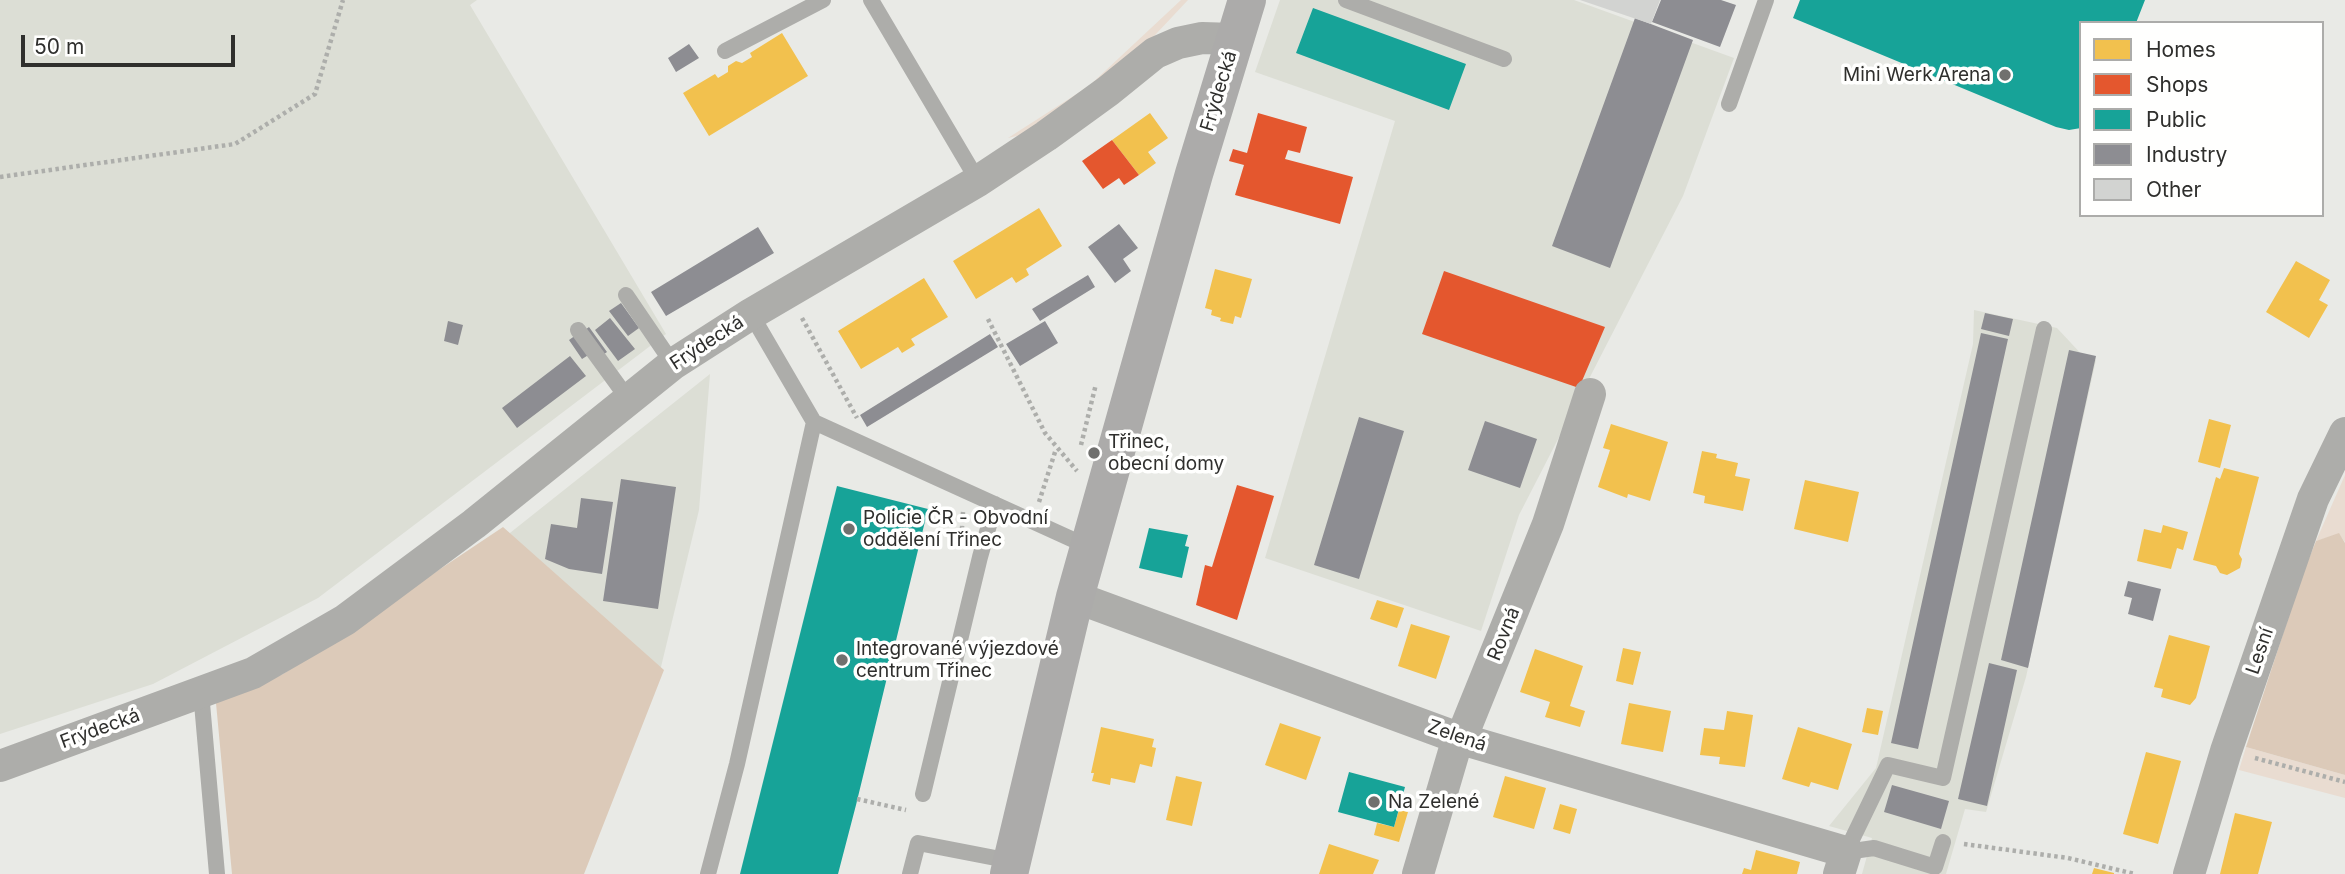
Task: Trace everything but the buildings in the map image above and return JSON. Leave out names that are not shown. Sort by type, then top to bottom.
[{"type":"main road","name":"Frýdecká","points":[[1010,867],[1075,597],[1194,174],[1247,0]]},
{"type":"street","name":"Frýdecká","points":[[0,766],[253,673],[345,620],[474,524],[628,398],[751,314],[978,181],[1046,136],[1155,53],[1178,43],[1202,38],[1235,39]]},
{"type":"street","name":"Rovná","points":[[1418,874],[1455,748],[1548,524],[1590,394]]},
{"type":"street","name":"Lesní","points":[[2189,874],[2226,751],[2313,499],[2345,433]]},
{"type":"street","name":"Zelená","points":[[1075,597],[1461,739],[1842,863]]},
{"type":"lane","points":[[725,51],[823,0]]},
{"type":"lane","points":[[871,0],[978,181]]},
{"type":"lane","points":[[1346,0],[1504,59]]},
{"type":"lane","points":[[1729,104],[1766,0]]},
{"type":"lane","points":[[626,295],[673,365]]},
{"type":"lane","points":[[751,314],[814,422],[1089,547]]},
{"type":"lane","points":[[1842,863],[1888,765],[1942,778],[2044,329]]},
{"type":"lane","points":[[578,330],[628,398]]},
{"type":"lane","points":[[708,874],[737,764],[814,422]]},
{"type":"lane","points":[[923,794],[995,504]]},
{"type":"lane","points":[[201,692],[217,874]]},
{"type":"lane","points":[[1842,863],[1874,848],[1936,867],[1942,842]]},
{"type":"lane","points":[[910,874],[918,843],[1010,867]]},
{"type":"path","points":[[0,177],[235,144],[316,94],[342,0]]},
{"type":"path","points":[[787,293],[860,424],[852,440]]},
{"type":"path","points":[[988,319],[1045,433],[1074,469],[1083,474]]},
{"type":"path","points":[[1036,509],[1056,449]]},
{"type":"path","points":[[962,509],[962,528],[986,533]]},
{"type":"path","points":[[2226,751],[2345,782]]},
{"type":"path","points":[[857,799],[911,810],[916,807],[923,794]]},
{"type":"path","points":[[1942,842],[2068,858],[2135,874]]},
{"type":"shaded area","points":[[0,0],[477,0],[470,5],[666,334],[318,598],[153,684],[0,734]]},
{"type":"shaded area","points":[[1181,0],[1188,0],[1141,50],[1021,135],[1008,138],[1089,86]]},
{"type":"shaded area","points":[[1280,0],[1574,0],[1734,58],[1683,196],[1519,515],[1481,631],[1265,558],[1395,121],[1255,72]]},
{"type":"shaded area","points":[[1974,310],[2057,328],[2085,358],[2096,360],[2026,677],[1986,812],[1965,809],[1946,874],[1862,874],[1872,838],[1829,826],[1876,768],[1973,344]]},
{"type":"shaded area","points":[[710,374],[699,510],[660,671],[491,548]]},
{"type":"shaded area","points":[[2345,475],[2345,542],[2339,534],[2316,541]]},
{"type":"shaded area","points":[[503,527],[664,670],[584,874],[232,874],[216,703],[283,674]]},
{"type":"shaded area","points":[[2339,533],[2345,543],[2345,775],[2246,747],[2316,541]]},
{"type":"shaded area","points":[[2246,747],[2345,775],[2345,798],[2239,770]]},
{"type":"place","name":"Mini Werk Arena","points":[[2005,75]]},
{"type":"place","name":"Třinec, obecní domy","points":[[1094,453]]},
{"type":"place","name":"Policie ČR - Obvodní oddělení Třinec","points":[[849,529]]},
{"type":"place","name":"Integrované výjezdové centrum Třinec","points":[[842,660]]},
{"type":"place","name":"Na Zelené","points":[[1374,802]]}]
